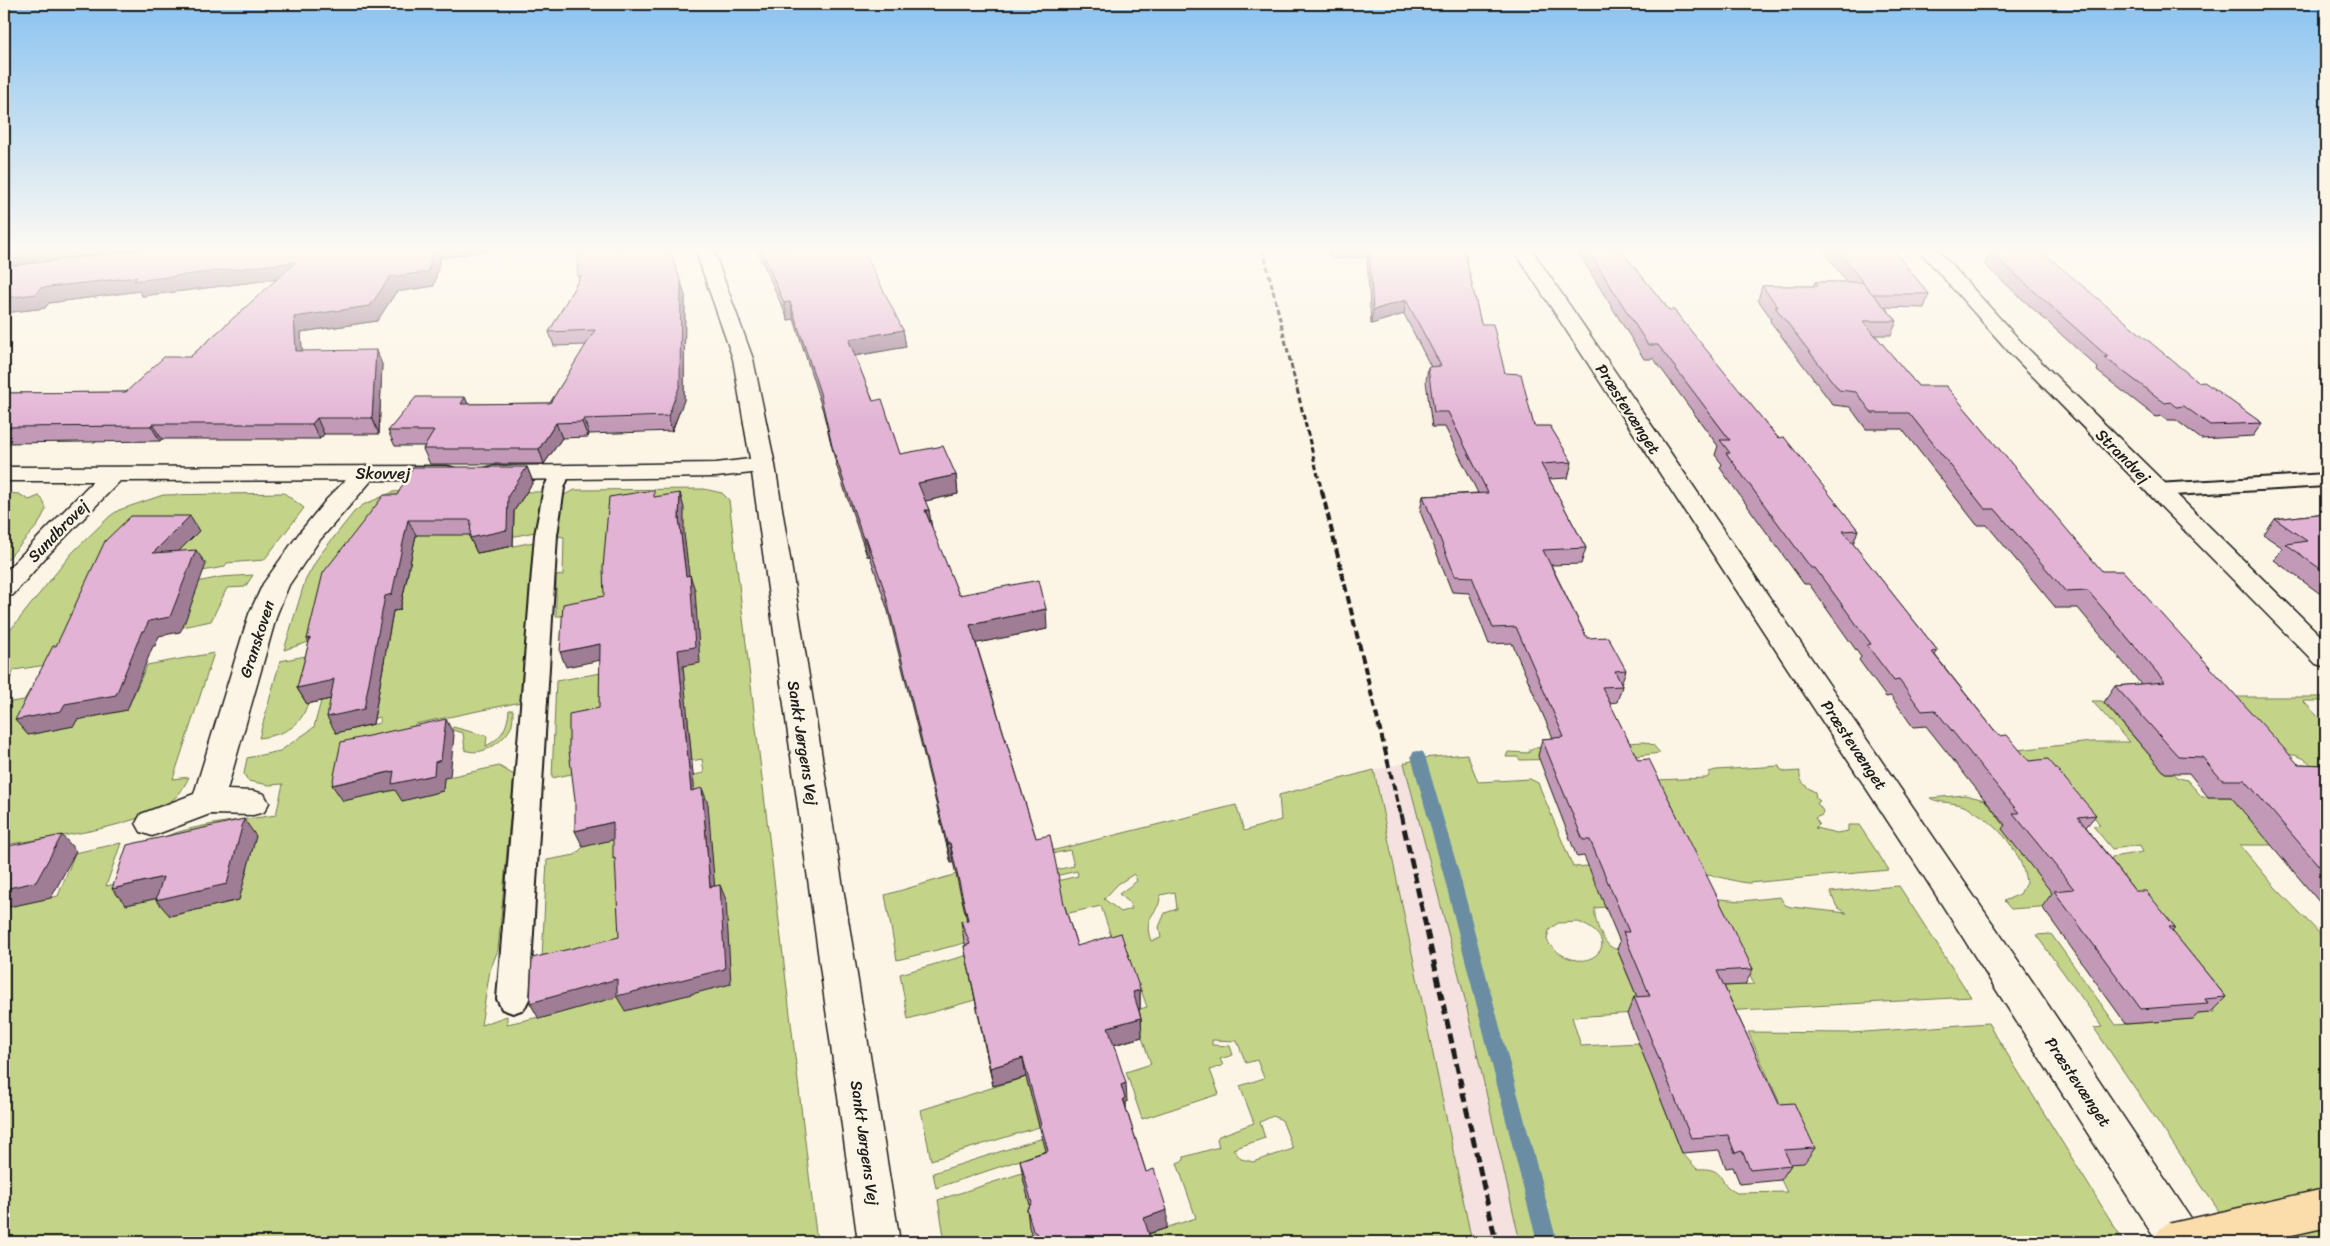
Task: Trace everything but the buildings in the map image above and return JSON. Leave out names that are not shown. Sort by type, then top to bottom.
[{"type":"main road","points":[[2174,1242],[2326,1208]]},
{"type":"street","name":"Sankt Jørgens Vej","points":[[725,307],[743,359],[763,465],[879,1242]]},
{"type":"street","name":"Præstevænget","points":[[1560,307],[1995,956],[2182,1242]]},
{"type":"street","name":"Strandvej","points":[[1979,307],[2017,349],[2156,490],[2326,657]]},
{"type":"street","name":"Skovvej","points":[[4,474],[560,473],[716,470],[763,465]]},
{"type":"street","name":"Sundbrovej","points":[[4,589],[36,552],[113,474]]},
{"type":"street","name":"Granskoven","points":[[208,802],[263,614],[276,584],[336,504],[366,474]]},
{"type":"street","points":[[152,823],[208,802],[253,803]]},
{"type":"lane","points":[[513,999],[546,535],[554,488],[560,473]]},
{"type":"lane","points":[[2156,490],[2326,480]]},
{"type":"shaded area","points":[[1404,763],[1463,991],[1520,1242],[1472,1242],[1375,770]]},
{"type":"green space","points":[[704,489],[722,493],[729,500],[817,1242],[4,1242],[4,908],[58,896],[75,853],[121,843],[106,886],[135,880],[127,905],[177,894],[170,916],[239,900],[256,836],[188,851],[185,861],[138,872],[142,855],[155,842],[169,835],[206,825],[276,815],[283,784],[269,785],[248,781],[244,774],[247,758],[280,751],[309,731],[314,727],[321,701],[334,698],[334,701],[365,695],[366,692],[379,689],[386,649],[317,663],[308,704],[297,723],[276,735],[259,738],[280,661],[356,646],[358,635],[319,643],[323,623],[400,610],[407,575],[324,590],[309,642],[284,650],[305,581],[319,556],[354,512],[363,505],[393,492],[544,492],[535,532],[496,540],[496,537],[477,541],[477,553],[534,542],[521,702],[415,724],[413,745],[351,758],[343,801],[403,788],[402,801],[443,791],[444,778],[499,766],[514,775],[498,950],[490,970],[481,1025],[507,1016],[507,1024],[539,1017],[547,860],[575,855],[583,847],[583,821],[627,810],[628,821],[637,819],[637,812],[639,811],[636,787],[704,773],[702,759],[692,761],[688,719],[636,731],[635,716],[576,730],[576,773],[552,778],[556,681],[606,672],[607,627],[605,625],[605,613],[609,611],[609,604],[566,612],[565,616],[556,616],[556,576],[563,575],[564,537],[557,536],[564,495],[575,490]],"holes":[[[447,505],[444,510],[458,510],[453,518],[460,519],[450,534],[401,535],[391,548],[363,549],[381,524],[373,523],[382,513],[405,509],[424,510],[427,506]],[[380,717],[380,723],[336,732],[338,726]]]},
{"type":"green space","points":[[4,493],[19,494],[29,500],[39,496],[43,500],[46,509],[38,525],[4,563]]},
{"type":"green space","points":[[284,493],[304,508],[264,560],[227,563],[224,567],[181,575],[178,586],[221,577],[253,575],[245,587],[227,588],[211,621],[183,627],[194,594],[59,663],[14,670],[10,679],[4,680],[4,638],[72,553],[110,516],[119,510],[163,495]]},
{"type":"green space","points":[[214,653],[173,779],[189,777],[177,796],[162,807],[119,824],[70,835],[4,845],[4,703],[24,700],[30,690],[49,687],[28,735],[73,726],[77,720],[127,710],[147,665]]},
{"type":"green space","points":[[2220,697],[2326,697],[2326,701],[2303,701],[2326,725],[2326,781],[2303,758],[2282,754]]},
{"type":"green space","points":[[2092,701],[2102,701],[2165,773],[2173,773],[2179,778],[2187,780],[2202,797],[2249,797],[2326,845],[2240,845],[2275,887],[2326,940],[2326,1242],[2240,1242],[2094,1028],[2103,1027],[2036,935],[2051,934],[2116,1025],[2192,1019],[2189,1015],[2215,1012],[2133,907],[2066,905],[2011,909],[2004,901],[2020,894],[2026,883],[2019,858],[2004,836],[1983,817],[1972,810],[1961,805],[1930,798],[1965,795],[1985,800],[2007,829],[2003,829],[2046,884],[2122,875],[2111,862],[2112,857],[2143,852],[2140,845],[2112,849],[2093,826],[2100,825],[2096,819],[1998,752],[2092,742],[2129,742]]},
{"type":"green space","points":[[509,710],[513,710],[510,729],[496,744],[484,750],[471,752],[465,750],[463,733],[452,730],[453,727],[487,736],[486,746],[496,740],[503,732]]},
{"type":"green space","points":[[1644,742],[1653,745],[1660,753],[1620,758],[1520,760],[1518,757],[1506,757],[1508,752],[1529,753],[1529,750],[1533,748]]},
{"type":"green space","points":[[1467,754],[1478,782],[1530,779],[1538,783],[1573,867],[1688,860],[1656,780],[1706,778],[1709,776],[1709,772],[1716,770],[1779,766],[1780,769],[1786,772],[1800,771],[1800,778],[1806,786],[1815,792],[1816,798],[1820,801],[1817,803],[1823,811],[1822,815],[1815,818],[1819,824],[1815,828],[1837,833],[1848,831],[1848,825],[1859,825],[1889,870],[1749,883],[1704,875],[1603,902],[1605,907],[1595,908],[1600,933],[1612,948],[1617,949],[1635,992],[1754,984],[1709,898],[1741,901],[1780,897],[1785,905],[1791,907],[1847,913],[1837,907],[1830,892],[1899,886],[1971,997],[1636,1016],[1635,1013],[1572,1017],[1581,1046],[1639,1043],[1682,1153],[1697,1169],[1713,1170],[1730,1189],[1737,1193],[1787,1192],[1781,1180],[1787,1119],[1748,1032],[1851,1033],[1988,1023],[2124,1242],[1520,1242],[1463,991],[1404,763],[1422,758]],"holes":[[[1578,922],[1597,933],[1602,943],[1598,953],[1592,958],[1585,960],[1570,958],[1556,951],[1547,940],[1549,930],[1558,923]]]},
{"type":"green space","points":[[1374,770],[1472,1242],[1146,1242],[1144,1235],[1196,1218],[1177,1163],[1184,1160],[1184,1157],[1219,1147],[1217,1139],[1219,1136],[1254,1123],[1240,1086],[1264,1078],[1257,1060],[1246,1063],[1237,1041],[1212,1040],[1212,1045],[1230,1046],[1233,1055],[1220,1059],[1223,1065],[1210,1070],[1219,1094],[1142,1119],[1126,1072],[1151,1064],[1133,1011],[1147,1007],[1139,984],[1116,990],[1117,954],[1101,906],[1060,915],[1053,882],[1078,876],[1077,871],[1051,877],[1046,872],[1074,866],[1070,850],[1042,856],[1035,855],[1236,805],[1244,831],[1281,820],[1279,795]],"holes":[[[1134,874],[1137,881],[1119,894],[1129,902],[1132,909],[1121,912],[1104,899],[1118,884]],[[1175,892],[1177,909],[1165,913],[1159,927],[1161,938],[1151,941],[1148,925],[1158,906],[1160,895]],[[1273,1116],[1282,1120],[1293,1149],[1253,1162],[1241,1159],[1233,1149],[1265,1138],[1260,1122]]]},
{"type":"green space","points":[[957,874],[971,939],[965,941],[965,943],[897,960],[885,895]]},
{"type":"green space","points":[[968,955],[975,1000],[908,1019],[900,974]]},
{"type":"green space","points":[[1026,1077],[1039,1127],[931,1160],[921,1110]]},
{"type":"green space","points":[[1065,1131],[1068,1144],[936,1188],[933,1173]]},
{"type":"green space","points":[[1022,1173],[1034,1221],[1029,1227],[1034,1242],[945,1242],[938,1200]]},
{"type":"waterway","points":[[1418,756],[1450,869],[1547,1242]]},
{"type":"railway","points":[[1277,307],[1322,492]]},
{"type":"railway","points":[[1322,491],[1401,816]]},
{"type":"railway","points":[[1401,814],[1496,1242]]}]
